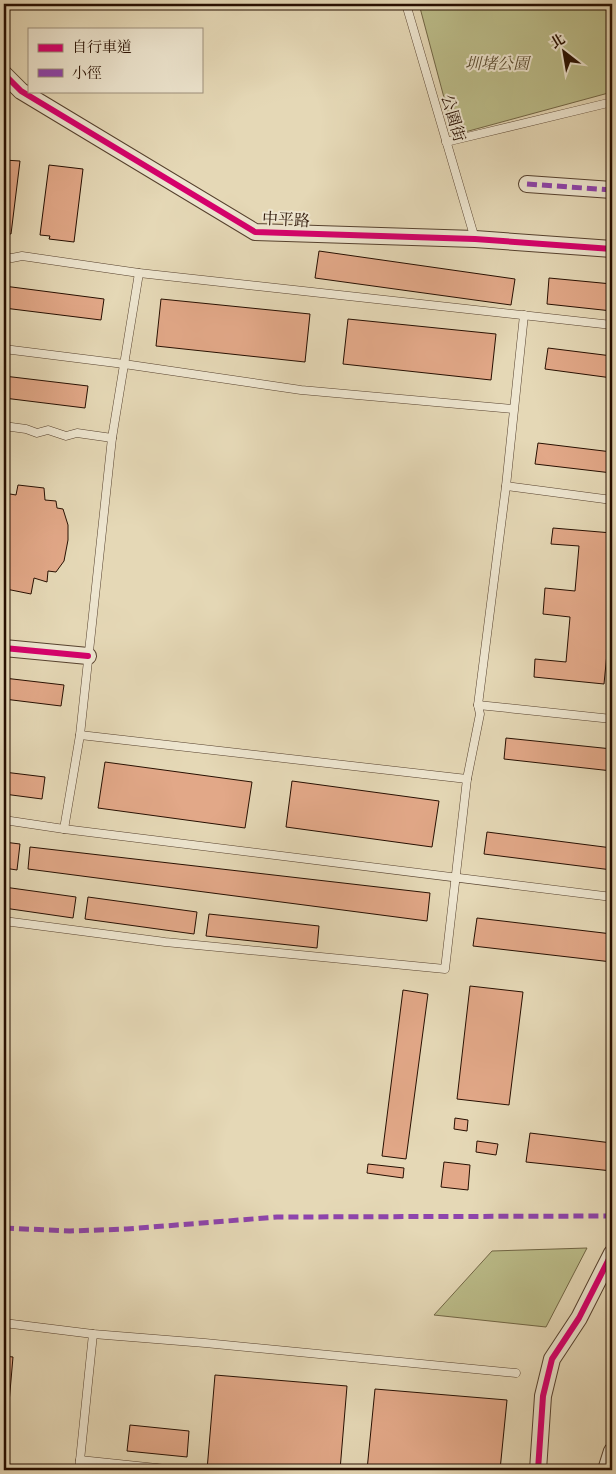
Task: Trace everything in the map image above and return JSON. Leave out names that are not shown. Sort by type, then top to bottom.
[{"type":"street","name":"中平路","points":[[4,74],[21,91],[255,232],[475,239],[612,249]]},
{"type":"street","points":[[527,184],[612,190]]},
{"type":"street","points":[[4,648],[88,656]]},
{"type":"street","points":[[538,1470],[543,1396],[552,1359],[579,1318],[612,1253]]},
{"type":"street","points":[[606,1470],[612,1451]]},
{"type":"lane","name":"公園街","points":[[406,4],[475,239]]},
{"type":"lane","points":[[446,142],[612,102]]},
{"type":"lane","points":[[4,257],[22,256],[139,272],[612,326]]},
{"type":"lane","points":[[64,829],[80,735],[112,438],[139,272]]},
{"type":"lane","points":[[4,921],[165,942],[445,969],[467,780],[480,714],[478,705],[506,486],[524,315]]},
{"type":"lane","points":[[4,349],[302,390],[513,409]]},
{"type":"lane","points":[[4,426],[26,428],[37,433],[48,430],[66,436],[77,433],[112,438]]},
{"type":"lane","points":[[506,486],[612,500]]},
{"type":"lane","points":[[478,705],[612,719]]},
{"type":"lane","points":[[80,735],[467,780]]},
{"type":"lane","points":[[4,820],[612,897]]},
{"type":"lane","points":[[4,1323],[93,1334],[516,1373]]},
{"type":"lane","points":[[79,1470],[93,1334]]},
{"type":"lane","points":[[80,1460],[176,1470]]},
{"type":"green space","name":"圳堵公園","points":[[419,4],[612,4],[612,92],[454,135]]},
{"type":"green space","points":[[587,1248],[546,1327],[434,1315],[492,1251]]},
{"type":"building","points":[[4,160],[20,161],[11,234],[4,233]]},
{"type":"building","points":[[49,165],[83,169],[74,242],[49,239],[50,236],[40,235]]},
{"type":"building","points":[[319,251],[515,279],[511,305],[315,278]]},
{"type":"building","points":[[549,278],[612,284],[612,311],[547,304]]},
{"type":"building","points":[[4,286],[104,299],[101,320],[4,308]]},
{"type":"building","points":[[161,299],[310,314],[305,362],[156,346]]},
{"type":"building","points":[[348,319],[496,334],[491,380],[343,364]]},
{"type":"building","points":[[548,348],[612,356],[612,378],[545,369]]},
{"type":"building","points":[[4,376],[88,386],[85,408],[4,398]]},
{"type":"building","points":[[538,443],[612,452],[612,473],[535,464]]},
{"type":"building","points":[[18,485],[44,488],[45,500],[56,501],[57,508],[63,509],[68,525],[68,540],[64,561],[56,572],[48,571],[47,582],[34,578],[31,594],[6,589],[8,579],[4,578],[4,493],[16,495]]},
{"type":"building","points":[[553,528],[612,533],[612,602],[604,684],[534,677],[535,659],[566,662],[570,617],[543,614],[545,588],[575,591],[579,546],[551,544]]},
{"type":"building","points":[[4,678],[64,685],[61,706],[4,699]]},
{"type":"building","points":[[506,738],[612,749],[612,771],[504,759]]},
{"type":"building","points":[[105,762],[252,782],[245,828],[98,808]]},
{"type":"building","points":[[4,772],[45,777],[42,799],[4,794]]},
{"type":"building","points":[[292,781],[439,801],[432,847],[286,827]]},
{"type":"building","points":[[487,832],[612,848],[612,870],[484,854]]},
{"type":"building","points":[[4,842],[20,844],[17,870],[4,868]]},
{"type":"building","points":[[30,847],[430,893],[427,921],[28,869]]},
{"type":"building","points":[[4,887],[76,897],[73,918],[4,908]]},
{"type":"building","points":[[88,897],[197,912],[194,934],[85,919]]},
{"type":"building","points":[[209,914],[319,926],[317,948],[206,936]]},
{"type":"building","points":[[477,918],[612,934],[612,962],[473,946]]},
{"type":"building","points":[[470,986],[523,992],[509,1105],[457,1099]]},
{"type":"building","points":[[403,990],[428,994],[406,1159],[382,1156]]},
{"type":"building","points":[[455,1118],[468,1120],[467,1131],[454,1129]]},
{"type":"building","points":[[530,1133],[612,1143],[612,1171],[526,1162]]},
{"type":"building","points":[[477,1141],[498,1144],[496,1155],[476,1152]]},
{"type":"building","points":[[444,1162],[470,1165],[468,1190],[441,1187]]},
{"type":"building","points":[[368,1164],[404,1168],[403,1178],[367,1173]]},
{"type":"building","points":[[4,1356],[13,1357],[4,1461]]},
{"type":"building","points":[[215,1375],[347,1386],[340,1470],[207,1470]]},
{"type":"building","points":[[375,1389],[507,1400],[500,1470],[367,1470]]},
{"type":"building","points":[[130,1425],[189,1431],[187,1457],[127,1451]]},
{"type":"marked path","points":[[527,184],[612,190]]},
{"type":"marked path","points":[[4,1228],[70,1231],[127,1229],[277,1217],[612,1216]]},
{"type":"cycle path","points":[[4,74],[21,91],[255,232],[475,239],[612,249]]},
{"type":"cycle path","points":[[4,648],[88,656]]},
{"type":"cycle path","points":[[538,1470],[543,1396],[552,1359],[579,1318],[612,1253]]}]
